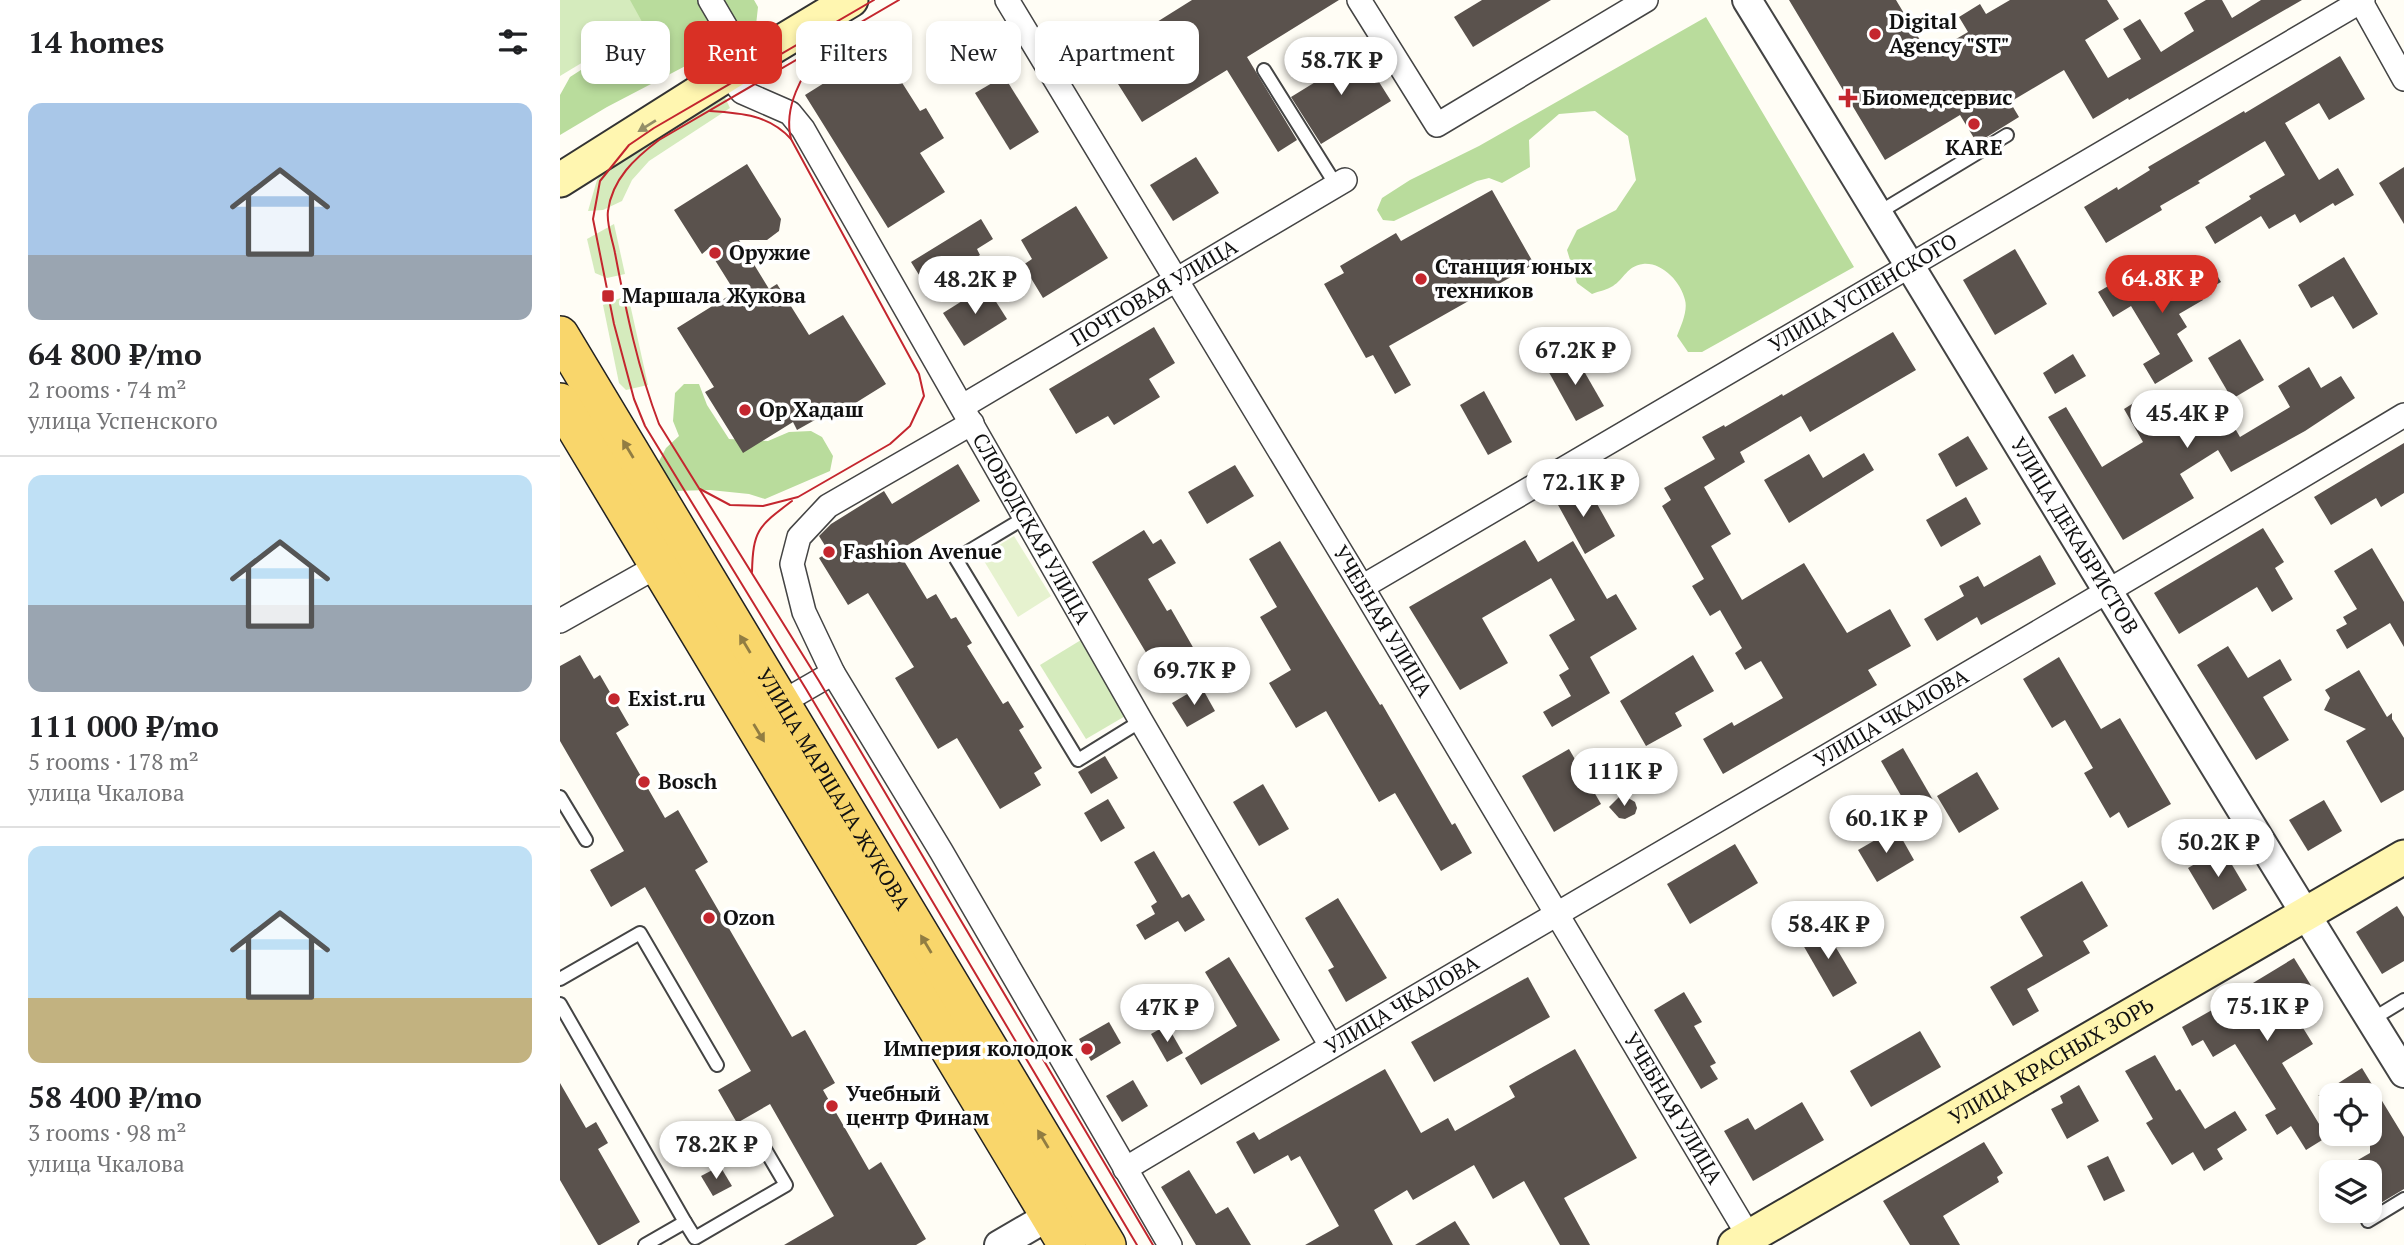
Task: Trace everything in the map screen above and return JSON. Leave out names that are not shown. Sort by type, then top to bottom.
[{"type":"main road","points":[[782,41],[850,0]]},
{"type":"main road","points":[[560,180],[713,84]]},
{"type":"main road","name":"УЛИЦА МАРШАЛА ЖУКОВА","points":[[560,335],[673,557],[1065,1219],[1107,1245]]},
{"type":"main road","name":"УЛИЦА МАРШАЛА ЖУКОВА","points":[[560,402],[781,703],[1065,1219]]},
{"type":"main road","name":"УЛИЦА КРАСНЫХ ЗОРЬ","points":[[1746,1242],[2404,857]]},
{"type":"street","name":"СЛОБОДСКАЯ УЛИЦА","points":[[710,0],[719,21]]},
{"type":"street","name":"УЧЕБНАЯ УЛИЦА","points":[[1007,0],[1558,915],[1746,1242]]},
{"type":"street","points":[[1359,0],[1437,125],[1646,0]]},
{"type":"street","name":"УЛИЦА ДЕКАБРИСТОВ","points":[[1746,0],[2404,1073]]},
{"type":"street","points":[[2361,0],[2404,79]]},
{"type":"street","name":"УЛИЦА УСПЕНСКОГО","points":[[1362,587],[1911,267],[2361,0]]},
{"type":"street","name":"СЛОБОДСКАЯ УЛИЦА","points":[[741,84],[742,92],[790,113],[803,129],[1141,721],[1331,1046]]},
{"type":"street","name":"ПОЧТОВАЯ УЛИЦА","points":[[833,673],[804,612],[792,564],[799,537],[828,506],[1177,280],[1340,182]]},
{"type":"street","name":"УЛИЦА ЧКАЛОВА","points":[[1125,1169],[2109,592],[2404,415]]},
{"type":"street","points":[[560,621],[673,557]]},
{"type":"street","points":[[781,703],[833,673],[941,851],[1170,1245]]},
{"type":"street","points":[[999,1245],[1065,1219]]},
{"type":"lane","points":[[1264,70],[1340,182]]},
{"type":"lane","points":[[1878,213],[2007,135]]},
{"type":"lane","points":[[1026,517],[956,559],[1078,760],[1141,721]]},
{"type":"lane","points":[[560,797],[586,840]]},
{"type":"lane","points":[[560,979],[640,933],[717,1065]]},
{"type":"lane","points":[[2371,1020],[2404,1000]]},
{"type":"lane","points":[[560,1004],[695,1238],[786,1185],[756,1134]]},
{"type":"lane","points":[[2382,1212],[2404,1199]]},
{"type":"lane","points":[[645,1245],[685,1222]]},
{"type":"green space","points":[[560,0],[639,0],[651,21],[581,21],[581,63],[560,76]]},
{"type":"green space","points":[[630,0],[754,0],[758,7],[756,21],[728,21],[719,9],[706,17],[707,21],[684,21],[684,67],[670,74],[670,21],[642,21]]},
{"type":"green space","points":[[1706,17],[1854,267],[1702,352],[1688,352],[1677,336],[1685,314],[1683,293],[1675,280],[1664,270],[1650,264],[1638,265],[1613,286],[1592,294],[1577,283],[1567,250],[1577,230],[1616,210],[1636,180],[1628,136],[1595,111],[1559,114],[1529,140],[1530,167],[1502,183],[1489,178],[1477,181],[1394,221],[1383,220],[1377,210],[1382,198],[1410,180],[1479,146]]},
{"type":"green space","points":[[581,70],[581,84],[651,84],[560,135],[560,95],[570,77]]},
{"type":"green space","points":[[720,87],[730,108],[649,161],[632,180],[622,201],[603,210],[588,211],[597,180],[612,158]]},
{"type":"green space","points":[[614,224],[625,274],[607,278],[595,273],[587,239]]},
{"type":"green space","points":[[628,295],[648,385],[626,390],[619,383],[603,305]]},
{"type":"green space","points":[[684,384],[699,384],[707,405],[729,439],[768,441],[789,432],[811,431],[822,437],[833,456],[830,471],[765,499],[749,494],[710,490],[674,491],[657,465],[666,448],[679,436],[673,421],[675,393]]},
{"type":"green space","points":[[1014,536],[1051,596],[1018,617],[981,556]]},
{"type":"green space","points":[[1081,640],[1127,715],[1086,739],[1040,665]]},
{"type":"building","points":[[1192,0],[1339,0],[1247,57],[1297,140],[1278,152],[1227,70],[1142,122],[1118,84],[1199,84],[1199,21],[1158,21]]},
{"type":"building","points":[[1482,0],[1551,0],[1473,47],[1454,17]]},
{"type":"building","points":[[1789,0],[1896,0],[1929,55],[1968,32],[1959,17],[1980,4],[1986,14],[2010,0],[2107,0],[2119,19],[2085,40],[2108,78],[2141,59],[2123,29],[2140,19],[2161,52],[2194,31],[2184,13],[2206,0],[2222,0],[2232,18],[2261,0],[2302,0],[2093,119],[2064,70],[2010,102],[2019,117],[1977,143],[1960,115],[1885,160]]},
{"type":"building","points":[[1357,47],[1391,101],[1321,144],[1291,97],[1343,65],[1339,58]]},
{"type":"building","points":[[2340,56],[2365,99],[2329,120],[2319,103],[2285,123],[2319,180],[2338,168],[2354,195],[2335,206],[2333,203],[2300,223],[2295,214],[2269,229],[2261,216],[2215,244],[2205,227],[2285,175],[2265,141],[2198,181],[2200,183],[2160,206],[2162,210],[2106,243],[2084,207],[2117,187],[2118,190],[2150,170],[2148,167]]},
{"type":"building","points":[[823,84],[903,84],[920,111],[926,108],[944,138],[920,153],[945,192],[888,228],[805,95]]},
{"type":"building","points":[[990,84],[1009,84],[1039,132],[1010,150],[975,93]]},
{"type":"building","points":[[1196,157],[1219,193],[1173,221],[1150,185]]},
{"type":"building","points":[[747,164],[781,219],[779,231],[767,240],[739,240],[769,289],[777,284],[809,335],[843,315],[886,384],[841,412],[838,407],[797,430],[793,422],[743,453],[705,392],[714,387],[677,328],[735,292],[708,249],[702,254],[674,210]]},
{"type":"building","points":[[2404,167],[2404,224],[2379,183]]},
{"type":"building","name":"Станция юных техников","points":[[1492,190],[1534,264],[1389,346],[1411,385],[1395,394],[1373,355],[1366,358],[1324,284],[1344,273],[1340,266],[1396,233],[1401,241]]},
{"type":"building","points":[[1076,206],[1108,258],[1043,298],[1023,265],[1032,259],[1021,240]]},
{"type":"building","points":[[981,219],[993,239],[977,249],[980,255],[961,267],[957,262],[924,283],[911,262]]},
{"type":"building","points":[[2015,249],[2047,304],[1995,335],[1963,280]]},
{"type":"building","points":[[2344,257],[2378,314],[2353,329],[2333,296],[2311,308],[2298,285]]},
{"type":"building","points":[[2208,260],[2221,282],[2200,294],[2203,300],[2179,314],[2187,327],[2177,334],[2193,361],[2155,384],[2143,364],[2160,354],[2131,306],[2113,317],[2098,292],[2134,271],[2151,300],[2192,275],[2190,271]]},
{"type":"building","points":[[986,286],[1007,319],[964,346],[943,313]]},
{"type":"building","points":[[1154,327],[1175,363],[1149,379],[1160,397],[1114,425],[1108,416],[1076,434],[1049,389]]},
{"type":"building","points":[[1893,332],[1916,370],[1810,432],[1801,416],[1740,452],[1745,462],[1704,487],[1731,534],[1711,546],[1742,600],[1804,563],[1847,633],[1890,609],[1911,646],[1868,670],[1877,685],[1723,774],[1703,739],[1732,722],[1734,726],[1783,698],[1761,661],[1745,670],[1735,653],[1742,648],[1720,610],[1710,616],[1692,586],[1704,579],[1662,506],[1671,500],[1664,488],[1715,459],[1702,437],[1782,394],[1783,396]]},
{"type":"building","points":[[2240,339],[2264,380],[2232,399],[2208,358]]},
{"type":"building","points":[[1573,352],[1604,406],[1576,421],[1546,367]]},
{"type":"building","points":[[2073,354],[2086,376],[2055,394],[2043,373]]},
{"type":"building","points":[[2309,367],[2321,388],[2341,376],[2355,398],[2305,431],[2231,472],[2218,450],[2180,474],[2194,498],[2123,540],[2048,417],[2066,407],[2102,467],[2143,442],[2124,409],[2154,390],[2180,433],[2200,421],[2207,433],[2230,420],[2240,437],[2290,407],[2278,386]]},
{"type":"building","points":[[1484,391],[1512,442],[1488,455],[1460,405]]},
{"type":"building","points":[[1968,436],[1988,469],[1956,487],[1938,454]]},
{"type":"building","points":[[2404,443],[2404,493],[2381,507],[2376,498],[2331,525],[2314,497]]},
{"type":"building","points":[[1864,453],[1874,470],[1789,523],[1764,480],[1809,454],[1823,478]]},
{"type":"building","points":[[958,464],[980,501],[898,551],[927,599],[936,594],[951,619],[956,617],[972,643],[967,646],[1003,704],[1008,701],[1024,727],[1019,730],[1042,768],[1034,773],[1041,785],[1000,809],[957,738],[938,749],[895,678],[914,667],[868,593],[848,605],[819,558],[829,552],[819,536],[831,524],[884,491],[892,504]]},
{"type":"building","points":[[1235,465],[1254,496],[1207,524],[1188,492]]},
{"type":"building","points":[[1571,483],[1586,508],[1596,502],[1615,536],[1585,554],[1552,494]]},
{"type":"building","points":[[1966,497],[1981,524],[1941,547],[1926,520]]},
{"type":"building","points":[[2263,528],[2284,562],[2275,568],[2293,599],[2272,612],[2257,587],[2179,634],[2154,593]]},
{"type":"building","points":[[1144,530],[1153,544],[1161,539],[1176,563],[1148,579],[1167,611],[1171,609],[1194,649],[1157,671],[1092,562]]},
{"type":"building","points":[[1525,540],[1538,562],[1573,541],[1607,599],[1616,594],[1637,629],[1590,657],[1610,693],[1552,727],[1543,712],[1571,696],[1559,675],[1569,669],[1549,635],[1575,620],[1551,578],[1482,618],[1508,663],[1460,690],[1409,607]]},
{"type":"building","points":[[1280,541],[1380,705],[1382,704],[1452,825],[1455,823],[1472,853],[1441,871],[1395,793],[1379,802],[1326,711],[1296,728],[1269,683],[1291,670],[1260,617],[1277,607],[1249,559]]},
{"type":"building","points":[[2372,548],[2404,602],[2404,647],[2390,623],[2347,649],[2336,630],[2347,624],[2343,617],[2357,609],[2334,571]]},
{"type":"building","points":[[2040,555],[2056,584],[1981,625],[1977,617],[1937,641],[1924,619],[1964,596],[1959,586],[1978,576],[1984,587]]},
{"type":"building","points":[[2228,646],[2248,678],[2280,659],[2292,680],[2263,697],[2289,740],[2256,760],[2197,665]]},
{"type":"building","points":[[580,655],[594,679],[600,675],[629,725],[616,733],[665,818],[678,810],[708,862],[695,870],[792,1037],[805,1030],[835,1083],[823,1090],[869,1170],[881,1162],[926,1239],[916,1245],[784,1245],[834,1216],[770,1104],[737,1123],[718,1090],[751,1071],[645,887],[611,907],[590,870],[624,851],[560,741],[560,666]]},
{"type":"building","points":[[1693,655],[1714,691],[1675,713],[1682,726],[1646,746],[1620,701]]},
{"type":"building","points":[[2059,657],[2101,729],[2120,718],[2171,804],[2128,828],[2119,812],[2110,818],[2084,773],[2093,768],[2065,720],[2052,728],[2023,679]]},
{"type":"building","points":[[2359,670],[2387,717],[2392,713],[2392,719],[2404,738],[2404,790],[2381,803],[2346,741],[2366,729],[2324,710],[2330,698],[2325,690]]},
{"type":"building","points":[[1201,686],[1215,711],[1187,727],[1172,703]]},
{"type":"building","points":[[1903,748],[1933,800],[1911,813],[1881,761]]},
{"type":"building","points":[[1569,749],[1601,804],[1554,832],[1522,776]]},
{"type":"building","points":[[1105,756],[1118,778],[1091,794],[1078,772]]},
{"type":"building","points":[[1977,772],[1999,809],[1959,833],[1937,796]]},
{"type":"building","points":[[1263,784],[1289,829],[1259,846],[1233,802]]},
{"type":"building","points":[[1625,796],[1635,802],[1637,808],[1635,814],[1625,819],[1619,818],[1609,807],[1619,797]]},
{"type":"building","points":[[1108,799],[1125,828],[1101,842],[1084,813]]},
{"type":"building","points":[[2324,800],[2342,831],[2308,851],[2289,820]]},
{"type":"building","points":[[1896,828],[1914,860],[1877,882],[1858,850]]},
{"type":"building","points":[[1735,844],[1758,883],[1690,924],[1667,884]]},
{"type":"building","points":[[2222,848],[2247,890],[2213,910],[2188,868]]},
{"type":"building","points":[[1154,851],[1182,898],[1189,894],[1205,920],[1185,932],[1178,921],[1145,940],[1136,925],[1155,914],[1151,906],[1157,902],[1134,862]]},
{"type":"building","points":[[2082,881],[2108,926],[2083,941],[2090,953],[2027,989],[2039,1011],[2013,1026],[1990,987],[2043,956],[2020,917]]},
{"type":"building","points":[[1338,898],[1387,978],[1346,1002],[1328,970],[1334,967],[1305,918]]},
{"type":"building","points":[[2397,906],[2404,917],[2404,961],[2382,974],[2356,932]]},
{"type":"building","points":[[1822,924],[1857,983],[1833,997],[1799,938]]},
{"type":"building","points":[[1229,957],[1280,1040],[1201,1085],[1185,1058],[1237,1026],[1205,972]]},
{"type":"building","points":[[2294,958],[2315,992],[2290,1007],[2313,1044],[2282,1063],[2319,1124],[2319,1142],[2306,1150],[2291,1126],[2277,1135],[2265,1115],[2276,1109],[2235,1044],[2213,1057],[2203,1040],[2192,1046],[2182,1027],[2249,989],[2248,986]]},
{"type":"building","points":[[1528,977],[1550,1017],[1434,1082],[1411,1042]]},
{"type":"building","points":[[1684,992],[1702,1022],[1694,1026],[1716,1063],[1710,1066],[1718,1079],[1701,1089],[1654,1010]]},
{"type":"building","points":[[1109,1022],[1121,1043],[1091,1061],[1079,1039]]},
{"type":"building","points":[[1167,1025],[1183,1053],[1167,1062],[1151,1034]]},
{"type":"building","points":[[1920,1031],[1941,1067],[1871,1107],[1850,1071]]},
{"type":"building","points":[[1575,1049],[1637,1158],[1564,1198],[1590,1245],[1560,1245],[1524,1181],[1493,1199],[1474,1165],[1413,1200],[1407,1190],[1374,1210],[1393,1245],[1305,1245],[1339,1226],[1300,1156],[1291,1161],[1288,1155],[1254,1174],[1236,1142],[1254,1132],[1259,1140],[1385,1069],[1421,1133],[1448,1118],[1455,1131],[1515,1097],[1509,1086]]},
{"type":"building","points":[[2155,1055],[2176,1091],[2180,1089],[2205,1129],[2235,1111],[2247,1130],[2217,1149],[2223,1159],[2204,1171],[2193,1152],[2172,1165],[2146,1123],[2153,1119],[2125,1071]]},
{"type":"building","points":[[2362,1068],[2371,1083],[2338,1083]]},
{"type":"building","points":[[1133,1080],[1148,1106],[1122,1122],[1106,1096]]},
{"type":"building","points":[[560,1083],[586,1128],[596,1122],[608,1143],[598,1149],[640,1222],[600,1245],[560,1180]]},
{"type":"building","points":[[2079,1085],[2099,1121],[2067,1139],[2051,1109],[2063,1103],[2060,1096]]},
{"type":"building","points":[[2382,1101],[2404,1137],[2404,1189],[2382,1202],[2382,1160],[2358,1160],[2370,1153],[2370,1146],[2382,1146]]},
{"type":"building","points":[[1802,1102],[1824,1140],[1753,1181],[1724,1131],[1748,1118],[1755,1130]]},
{"type":"building","points":[[1984,1142],[2003,1173],[1997,1177],[1999,1182],[1943,1216],[1960,1245],[1910,1245],[1883,1201]]},
{"type":"building","points":[[2108,1156],[2125,1191],[2104,1201],[2087,1166]]},
{"type":"building","points":[[720,1166],[732,1186],[713,1196],[701,1176]]},
{"type":"building","points":[[1189,1170],[1216,1214],[1228,1207],[1251,1245],[1196,1245],[1161,1187]]},
{"type":"building","points":[[1455,1221],[1470,1245],[1415,1245]]},
{"type":"tram line","points":[[874,0],[654,128],[629,145],[600,181],[593,219],[614,324],[634,399],[645,426],[806,689],[1137,1245]]},
{"type":"tram line","points":[[899,0],[650,147],[626,170],[614,189],[608,211],[609,227],[633,340],[659,424],[819,681],[1153,1245]]},
{"type":"tram line","points":[[791,139],[790,115],[799,84]]},
{"type":"tram line","points":[[700,489],[730,505],[763,506],[798,497],[890,444],[910,426],[924,396],[919,374],[791,139],[764,120],[744,114],[710,111]]},
{"type":"tram line","points":[[752,572],[756,537],[765,523],[792,501]]},
{"type":"place","name":"Digital Agency \"ST\"","points":[[1875,34]]},
{"type":"place","name":"Биомедсервис","points":[[1848,98]]},
{"type":"place","name":"KARE","points":[[1974,124]]},
{"type":"place","name":"Оружие","points":[[715,253]]},
{"type":"place","name":"Станция юных техников","points":[[1421,279]]},
{"type":"place","name":"Маршала Жукова","points":[[608,296]]},
{"type":"place","name":"Ор Хадаш","points":[[745,410]]},
{"type":"place","name":"Fashion Avenue","points":[[829,552]]},
{"type":"place","name":"Exist.ru","points":[[614,699]]},
{"type":"place","name":"Bosch","points":[[644,782]]},
{"type":"place","name":"Ozon","points":[[709,918]]},
{"type":"place","name":"Империя колодок","points":[[1087,1049]]},
{"type":"place","name":"Учебный центр Финам","points":[[832,1106]]}]
